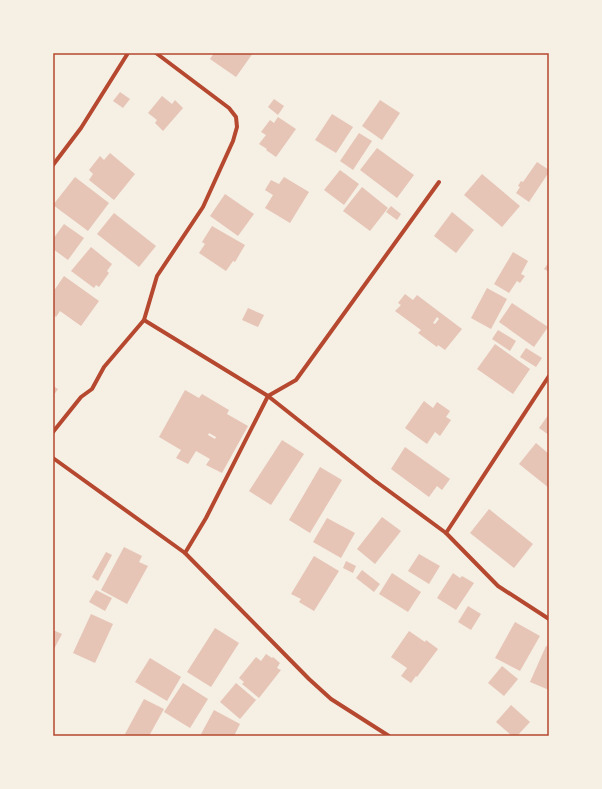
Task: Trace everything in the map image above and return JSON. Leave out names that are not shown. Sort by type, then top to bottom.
[{"type":"street","points":[[53,164],[81,128],[128,53]]},
{"type":"street","points":[[53,432],[81,397],[92,389],[104,367],[144,320],[157,276],[203,207],[233,141],[237,127],[236,117],[229,108],[156,53]]},
{"type":"street","points":[[185,553],[206,518],[268,396],[296,380],[439,182]]},
{"type":"street","points":[[144,320],[268,396],[374,480],[446,533],[498,586],[549,619]]},
{"type":"street","points":[[446,533],[549,376]]},
{"type":"street","points":[[53,458],[185,553],[304,674],[331,699],[389,736]]},
{"type":"building","points":[[214,53],[253,53],[236,77],[210,59]]},
{"type":"building","points":[[120,92],[130,99],[123,108],[113,101]]},
{"type":"building","points":[[162,96],[172,104],[175,100],[183,108],[163,131],[155,123],[157,120],[148,113]]},
{"type":"building","points":[[274,99],[284,106],[278,115],[268,107]]},
{"type":"building","points":[[380,100],[400,113],[382,140],[362,126]]},
{"type":"building","points":[[332,114],[353,127],[336,153],[315,140]]},
{"type":"building","points":[[278,117],[296,129],[276,157],[259,144],[266,135],[261,132],[270,120],[274,123]]},
{"type":"building","points":[[359,133],[372,141],[353,170],[340,161]]},
{"type":"building","points":[[377,148],[414,175],[397,198],[360,170]]},
{"type":"building","points":[[110,153],[135,174],[114,200],[89,180],[93,174],[89,170],[100,156],[104,160]]},
{"type":"building","points":[[537,162],[549,170],[549,172],[529,202],[516,193],[520,187],[518,186],[521,181],[523,182]]},
{"type":"building","points":[[340,170],[359,184],[344,205],[324,190]]},
{"type":"building","points":[[482,174],[520,206],[502,227],[464,195]]},
{"type":"building","points":[[75,177],[109,203],[88,231],[53,205]]},
{"type":"building","points":[[284,177],[309,192],[290,223],[265,208],[273,195],[265,190],[271,180],[279,184]]},
{"type":"building","points":[[362,187],[388,208],[370,231],[343,211]]},
{"type":"building","points":[[225,194],[254,214],[238,236],[210,216]]},
{"type":"building","points":[[391,206],[401,214],[397,220],[386,212]]},
{"type":"building","points":[[452,212],[474,230],[456,253],[434,236]]},
{"type":"building","points":[[114,213],[156,246],[139,267],[97,234]]},
{"type":"building","points":[[64,224],[84,238],[68,260],[53,249],[53,239]]},
{"type":"building","points":[[212,226],[245,245],[235,262],[233,261],[226,271],[199,253],[205,244],[202,242]]},
{"type":"building","points":[[91,247],[112,264],[107,271],[109,273],[99,287],[96,285],[94,288],[71,271]]},
{"type":"building","points":[[513,252],[528,261],[521,274],[525,276],[520,283],[517,281],[509,293],[494,284]]},
{"type":"building","points":[[549,262],[549,272],[544,269]]},
{"type":"building","points":[[64,276],[99,301],[81,326],[60,311],[56,317],[53,314],[53,292]]},
{"type":"building","points":[[487,288],[507,299],[491,329],[471,318]]},
{"type":"building","points":[[405,294],[413,300],[417,295],[462,329],[445,350],[438,345],[437,347],[418,333],[421,330],[395,311],[401,305],[398,303]],"holes":[[[437,317],[439,319],[435,324],[433,323]]]},
{"type":"building","points":[[512,303],[548,327],[534,347],[499,322]]},
{"type":"building","points":[[248,308],[264,315],[258,327],[242,320]]},
{"type":"building","points":[[498,330],[516,341],[510,351],[492,339]]},
{"type":"building","points":[[495,344],[530,369],[513,394],[477,369]]},
{"type":"building","points":[[526,348],[542,358],[536,367],[520,357]]},
{"type":"building","points":[[53,386],[58,389],[53,396]]},
{"type":"building","points":[[185,390],[199,398],[202,394],[229,410],[227,414],[248,426],[222,473],[206,465],[210,459],[196,451],[188,464],[176,458],[181,450],[159,437]],"holes":[[[209,433],[216,437],[215,439],[208,435]]]},
{"type":"building","points":[[424,401],[433,408],[437,402],[450,411],[446,417],[451,420],[440,436],[435,432],[427,444],[405,428]]},
{"type":"building","points":[[549,414],[549,435],[539,428]]},
{"type":"building","points":[[282,440],[304,454],[271,505],[249,491]]},
{"type":"building","points":[[536,443],[549,454],[549,488],[519,464]]},
{"type":"building","points":[[405,447],[450,479],[442,490],[437,486],[429,497],[391,469]]},
{"type":"building","points":[[320,467],[342,480],[310,533],[289,520]]},
{"type":"building","points":[[489,509],[533,544],[514,568],[470,533]]},
{"type":"building","points":[[382,517],[401,531],[375,564],[357,549]]},
{"type":"building","points":[[327,518],[355,533],[341,558],[313,542]]},
{"type":"building","points":[[124,547],[142,556],[139,562],[148,566],[127,604],[101,590]]},
{"type":"building","points":[[106,552],[112,555],[98,581],[92,577]]},
{"type":"building","points":[[419,554],[440,566],[429,584],[408,571]]},
{"type":"building","points":[[314,556],[339,571],[314,611],[299,602],[301,599],[291,594]]},
{"type":"building","points":[[346,561],[356,566],[353,573],[343,568]]},
{"type":"building","points":[[362,570],[380,584],[374,592],[356,578]]},
{"type":"building","points":[[392,573],[421,592],[408,612],[379,594]]},
{"type":"building","points":[[453,573],[460,578],[462,576],[474,583],[456,610],[437,598]]},
{"type":"building","points":[[96,590],[112,598],[105,611],[89,602]]},
{"type":"building","points":[[468,606],[481,614],[471,630],[458,622]]},
{"type":"building","points":[[91,614],[113,624],[95,663],[73,653]]},
{"type":"building","points":[[515,622],[540,636],[520,671],[495,658]]},
{"type":"building","points":[[215,628],[239,643],[211,687],[187,672]]},
{"type":"building","points":[[53,630],[62,634],[53,651]]},
{"type":"building","points":[[409,631],[425,642],[426,640],[438,649],[411,683],[401,676],[407,668],[391,657]]},
{"type":"building","points":[[546,646],[549,647],[549,690],[530,682]]},
{"type":"building","points":[[266,654],[272,658],[273,657],[280,663],[277,668],[281,670],[259,698],[242,684],[244,682],[239,678],[256,657],[261,661]]},
{"type":"building","points":[[150,658],[181,677],[167,701],[135,682]]},
{"type":"building","points":[[502,666],[518,679],[504,696],[488,683]]},
{"type":"building","points":[[183,683],[208,699],[190,728],[164,712]]},
{"type":"building","points":[[236,683],[256,700],[240,719],[220,702]]},
{"type":"building","points":[[144,699],[164,709],[149,736],[128,736],[125,734]]},
{"type":"building","points":[[511,705],[530,722],[517,736],[512,736],[496,722]]},
{"type":"building","points":[[214,710],[240,724],[234,736],[200,736]]}]
